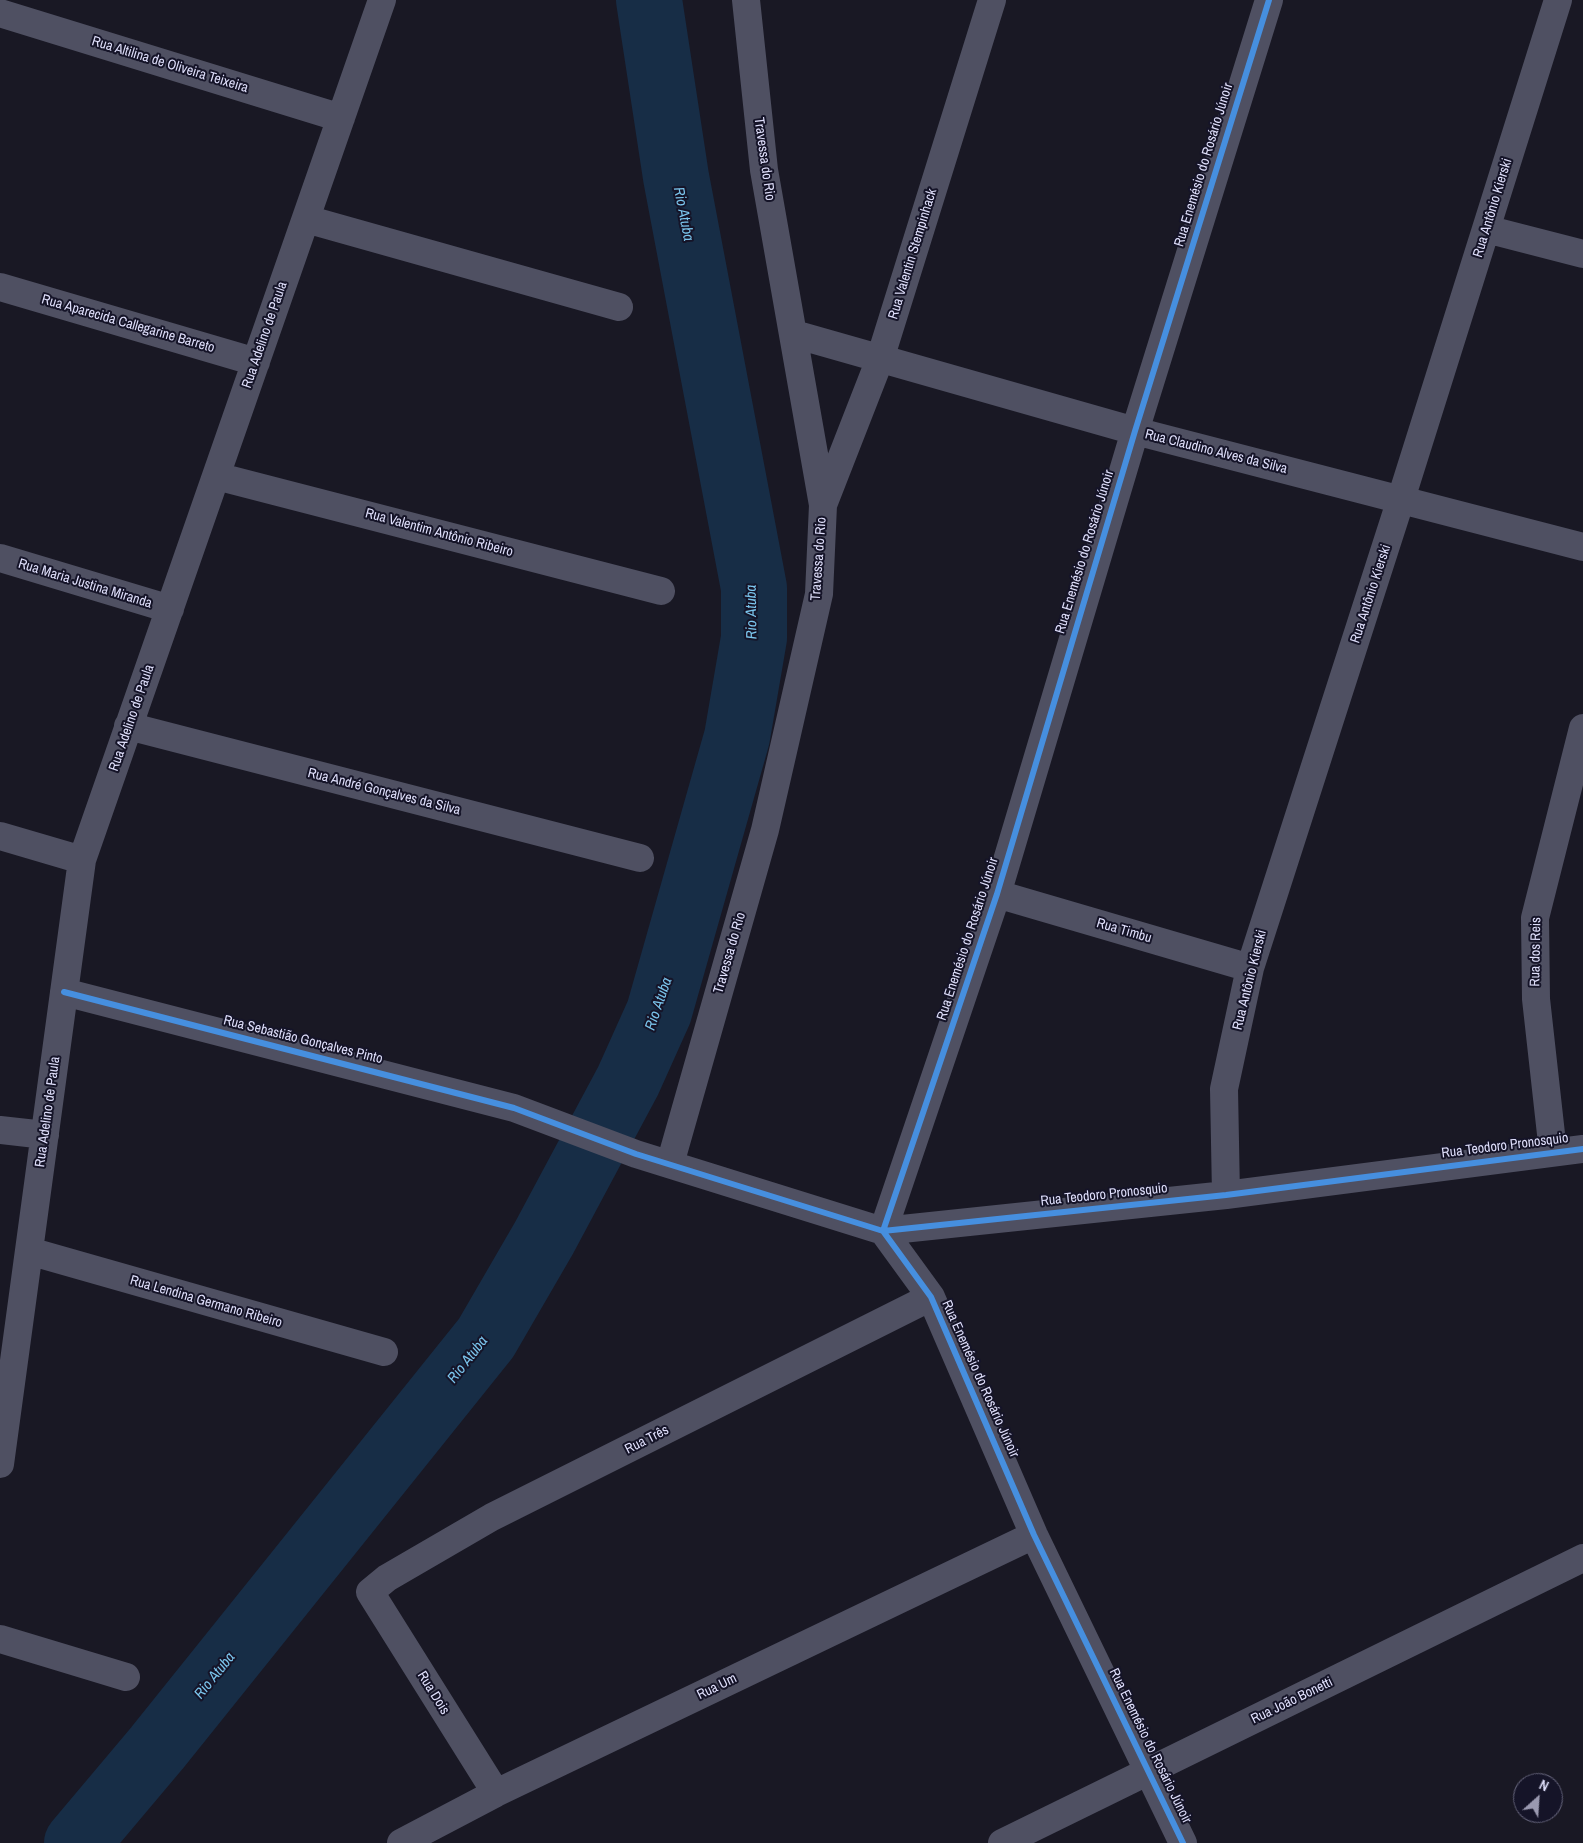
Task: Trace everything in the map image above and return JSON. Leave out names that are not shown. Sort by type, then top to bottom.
[{"type":"street","name":"Rua Adelino de Paula","points":[[0,1464],[5,1390],[29,1251],[82,860],[382,0]]},
{"type":"street","name":"Travessa do Rio","points":[[670,1164],[767,820],[819,594],[823,505],[764,170],[746,0]]},
{"type":"street","name":"Rua Valentin Stempinhack","points":[[823,505],[880,359],[992,0]]},
{"type":"street","name":"Rua Enemésio do Rosário Júnoir","points":[[1183,1843],[1034,1535],[930,1297],[883,1231],[997,894],[1134,431],[1269,0]]},
{"type":"street","name":"Rua Antônio Kierski","points":[[1226,1195],[1224,1089],[1250,968],[1401,499],[1558,0]]},
{"type":"street","name":"Rua Altilina de Oliveira Teixeira","points":[[0,12],[341,118]]},
{"type":"street","points":[[306,219],[619,307]]},
{"type":"street","points":[[1486,229],[1583,254]]},
{"type":"street","name":"Rua Aparecida Callegarine Barreto","points":[[0,287],[256,362]]},
{"type":"street","name":"Rua Claudino Alves da Silva","points":[[794,334],[1134,431],[1583,546]]},
{"type":"street","name":"Rua Valentim Antônio Ribeiro","points":[[216,476],[661,591]]},
{"type":"street","name":"Rua Maria Justina Miranda","points":[[0,558],[170,609]]},
{"type":"street","name":"Rua André Gonçalves da Silva","points":[[128,726],[640,858]]},
{"type":"street","name":"Rua dos Reis","points":[[1552,1152],[1536,998],[1536,918],[1583,728]]},
{"type":"street","points":[[0,836],[82,860]]},
{"type":"street","name":"Rua Timbu","points":[[997,894],[1250,968]]},
{"type":"street","name":"Rua Sebastião Gonçalves Pinto","points":[[64,992],[535,1114],[636,1154]]},
{"type":"street","points":[[0,1130],[45,1135]]},
{"type":"street","name":"Rua Teodoro Pronosquio","points":[[636,1154],[883,1231],[1226,1195],[1583,1149]]},
{"type":"street","name":"Rua Lendina Germano Ribeiro","points":[[29,1251],[384,1352]]},
{"type":"street","name":"Rua Três","points":[[370,1592],[387,1578],[492,1517],[930,1297]]},
{"type":"street","name":"Rua Um","points":[[401,1843],[496,1794],[1034,1535]]},
{"type":"street","name":"Rua João Bonetti","points":[[1002,1843],[1583,1558]]},
{"type":"street","name":"Rua Dois","points":[[370,1592],[496,1794]]},
{"type":"street","points":[[0,1639],[126,1677]]},
{"type":"waterway","name":"Rio Atuba","points":[[77,1843],[157,1748],[486,1338],[544,1238],[628,1081],[659,1012],[737,737],[754,638],[754,588],[676,177],[649,0]]},
{"type":"cycle path","points":[[1183,1843],[1034,1535],[931,1297],[883,1231],[997,894],[1135,431],[1269,0]]},
{"type":"cycle path","points":[[64,992],[514,1108],[636,1154],[883,1231],[1226,1195],[1583,1149]]}]
